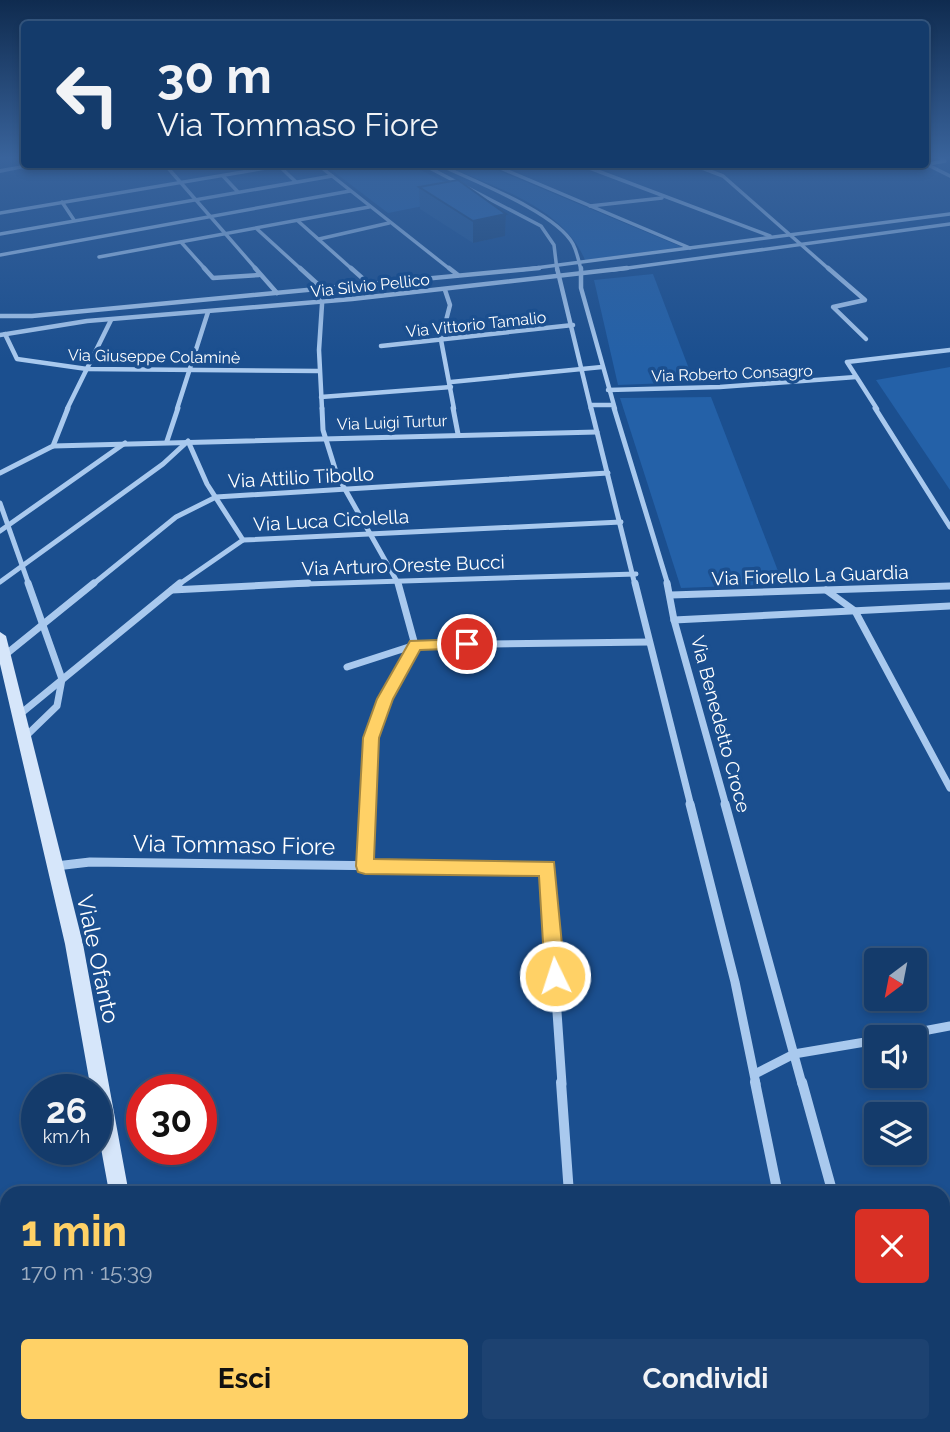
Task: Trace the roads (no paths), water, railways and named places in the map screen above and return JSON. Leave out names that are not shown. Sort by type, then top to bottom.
[{"type":"main road","name":"Viale Ofanto","points":[[0,636],[74,944],[117,1186]]},
{"type":"street","points":[[0,233],[47,225]]},
{"type":"street","points":[[0,255],[163,225]]},
{"type":"street","points":[[218,225],[277,293]]},
{"type":"street","points":[[99,257],[278,225]]},
{"type":"street","name":"Via Silvio Pellico","points":[[302,225],[369,284]]},
{"type":"street","points":[[319,239],[380,225]]},
{"type":"street","points":[[390,225],[459,276]]},
{"type":"street","points":[[539,225],[554,244],[558,276],[636,574],[649,642],[735,982],[776,1186]]},
{"type":"street","name":"Via Benedetto Croce","points":[[556,225],[572,242],[583,274],[581,288],[608,390],[671,595],[674,620],[831,1186]]},
{"type":"street","points":[[634,225],[690,248]]},
{"type":"street","points":[[738,225],[771,237]]},
{"type":"street","points":[[778,225],[865,300],[832,307],[866,339]]},
{"type":"street","name":"Via Silvio Pellico","points":[[0,316],[579,264],[871,225]]},
{"type":"street","name":"Via Silvio Pellico","points":[[2,335],[111,320],[323,302],[583,274],[944,225]]},
{"type":"street","points":[[257,229],[323,289],[319,371],[326,439],[337,475],[397,579],[415,645],[385,699],[371,738],[365,866]]},
{"type":"street","points":[[181,242],[214,278],[259,275]]},
{"type":"street","points":[[709,246],[728,255]]},
{"type":"street","points":[[445,290],[450,305],[441,340],[458,434]]},
{"type":"street","points":[[167,442],[208,312]]},
{"type":"street","points":[[14,332],[21,327],[19,316]]},
{"type":"street","points":[[0,473],[53,446],[58,427],[111,320]]},
{"type":"street","name":"Via Vittorio Tamalio","points":[[381,346],[573,326]]},
{"type":"street","name":"Via Giuseppe Colaminè","points":[[2,335],[17,359],[87,369],[319,371]]},
{"type":"street","points":[[950,350],[847,362],[950,527]]},
{"type":"street","points":[[321,397],[602,367]]},
{"type":"street","name":"Via Roberto Consagro","points":[[608,390],[827,381],[856,377]]},
{"type":"street","points":[[591,405],[613,405]]},
{"type":"street","name":"Via Luigi Turtur","points":[[53,446],[597,432]]},
{"type":"street","points":[[0,582],[23,568],[163,464],[188,441],[216,497],[243,540]]},
{"type":"street","points":[[0,531],[127,442]]},
{"type":"street","name":"Via Attilio Tibollo","points":[[5,654],[176,517],[216,497],[608,473]]},
{"type":"street","points":[[0,503],[62,679],[62,699],[53,714],[25,737]]},
{"type":"street","name":"Via Luca Cicolella","points":[[18,715],[172,590],[227,548],[243,540],[621,522]]},
{"type":"street","name":"Via Arturo Oreste Bucci","points":[[172,590],[397,579],[636,574]]},
{"type":"street","name":"Via Fiorello La Guardia","points":[[671,595],[950,586]]},
{"type":"street","points":[[826,590],[855,611],[950,788]]},
{"type":"street","name":"Via Fiorello La Guardia","points":[[674,620],[950,606]]},
{"type":"street","points":[[347,667],[415,645],[649,642]]},
{"type":"street","name":"Via Tommaso Fiore","points":[[55,866],[90,862],[547,868],[568,1186]]},
{"type":"street","points":[[927,1030],[950,1026]]},
{"type":"street","points":[[755,1074],[794,1054],[864,1042]]}]
